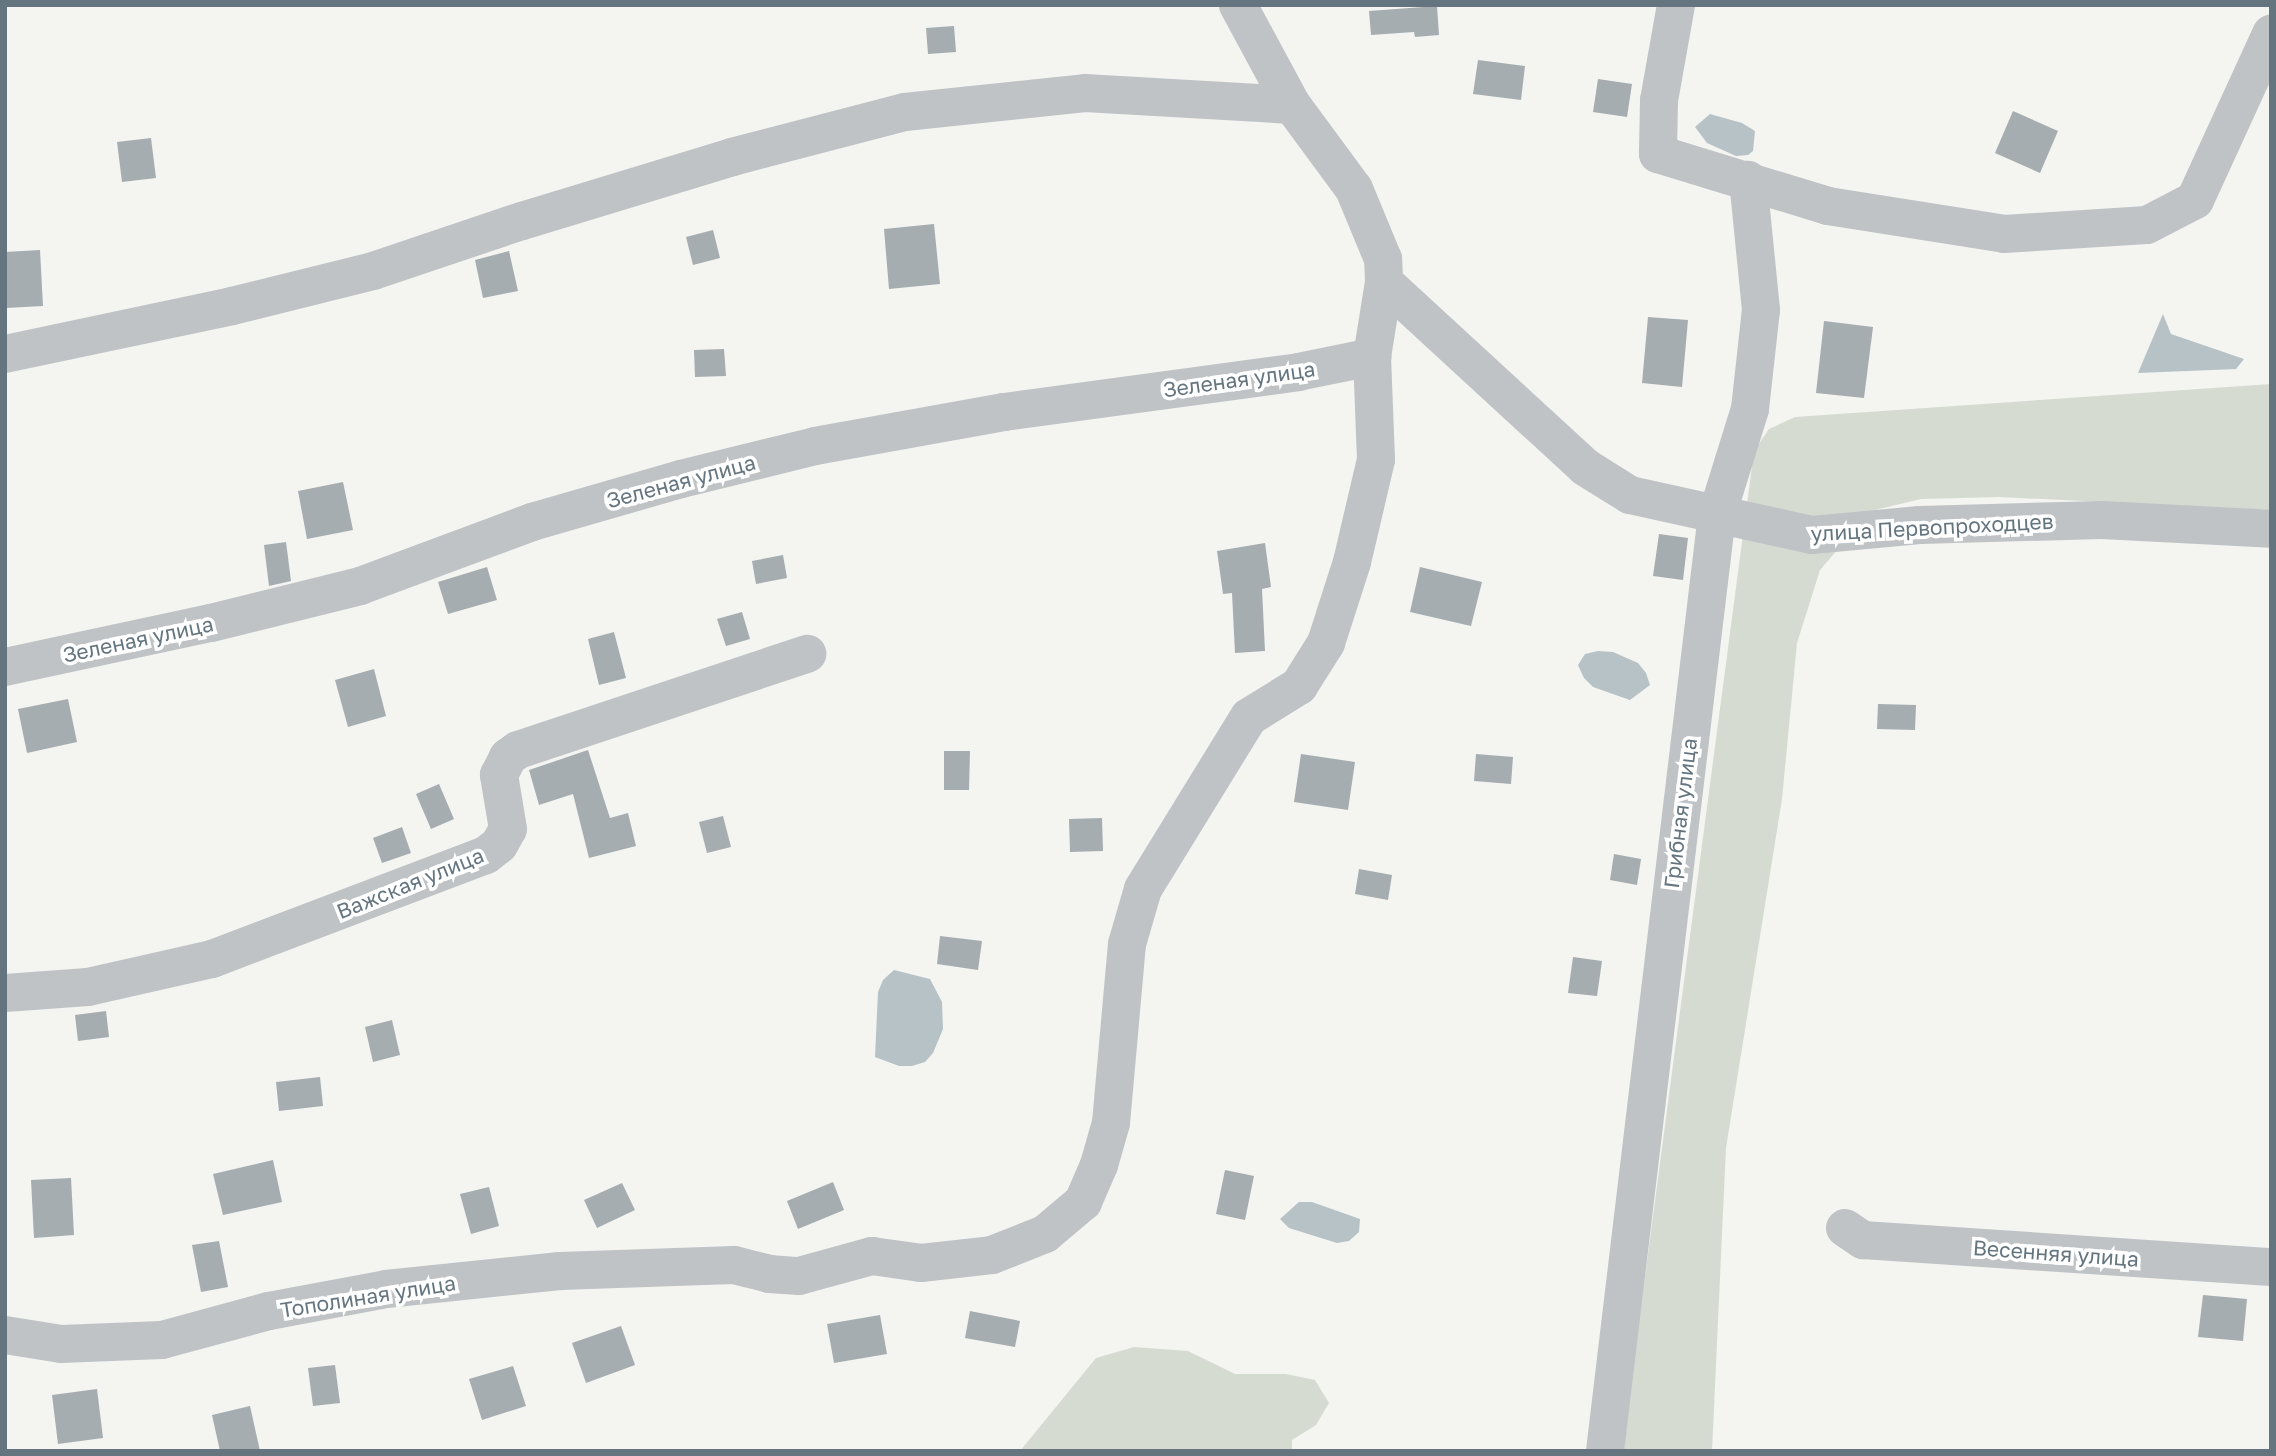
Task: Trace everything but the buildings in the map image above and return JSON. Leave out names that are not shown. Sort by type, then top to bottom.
[{"type":"street","name":"Тополиная улица","points":[[5,1335],[61,1344],[162,1340],[269,1311],[386,1289],[560,1271],[734,1265],[769,1274],[799,1276],[872,1256],[921,1263],[992,1255],[1045,1234],[1083,1202],[1099,1166],[1111,1123],[1127,944],[1143,889],[1249,717],[1299,686],[1326,643],[1352,562],[1376,460],[1372,357],[1384,282],[1384,259],[1354,189],[1292,106],[1238,5]]},
{"type":"street","points":[[1676,5],[1659,100],[1658,154],[1828,206],[2004,234],[2147,225],[2195,200],[2271,34]]},
{"type":"street","points":[[5,354],[232,306],[373,271],[522,220],[706,165],[905,112],[1084,93],[1292,106]]},
{"type":"street","name":"Грибная улица","points":[[1605,1451],[1717,515],[1750,409],[1761,310],[1748,180]]},
{"type":"street","name":"улица Первопроходцев","points":[[1384,282],[1585,467],[1630,495],[1812,535],[1920,525],[2102,520],[2271,529]]},
{"type":"street","name":"Зеленая улица","points":[[5,667],[360,586],[532,522],[681,479],[815,446],[1004,412],[1297,372],[1372,357]]},
{"type":"street","name":"Важская улица","points":[[5,993],[88,987],[212,959],[486,855],[499,845],[508,829],[499,775],[508,757],[519,750],[807,654]]},
{"type":"street","name":"Весенняя улица","points":[[1845,1228],[1863,1240],[2271,1267]]},
{"type":"shaded area","points":[[1710,114],[1742,123],[1755,131],[1753,151],[1748,155],[1736,156],[1707,143],[1695,127]]},
{"type":"shaded area","points":[[2163,314],[2171,334],[2244,359],[2236,369],[2138,373]]},
{"type":"shaded area","points":[[2271,384],[2271,510],[1999,497],[1921,499],[1871,511],[1820,570],[1797,643],[1782,799],[1726,1148],[1712,1451],[1622,1451],[1754,451],[1769,429],[1795,417]]},
{"type":"shaded area","points":[[1613,652],[1638,663],[1646,673],[1650,685],[1630,700],[1593,687],[1584,678],[1578,665],[1585,654]]},
{"type":"shaded area","points":[[894,970],[930,979],[942,1002],[943,1029],[933,1053],[925,1062],[912,1066],[899,1066],[875,1057],[878,992],[883,980]]},
{"type":"shaded area","points":[[1299,1202],[1312,1202],[1360,1219],[1359,1232],[1349,1241],[1337,1243],[1289,1228],[1280,1219]]},
{"type":"shaded area","points":[[1134,1347],[1188,1351],[1235,1374],[1286,1374],[1315,1380],[1329,1403],[1316,1425],[1292,1440],[1292,1451],[1020,1451],[1096,1358]]}]
